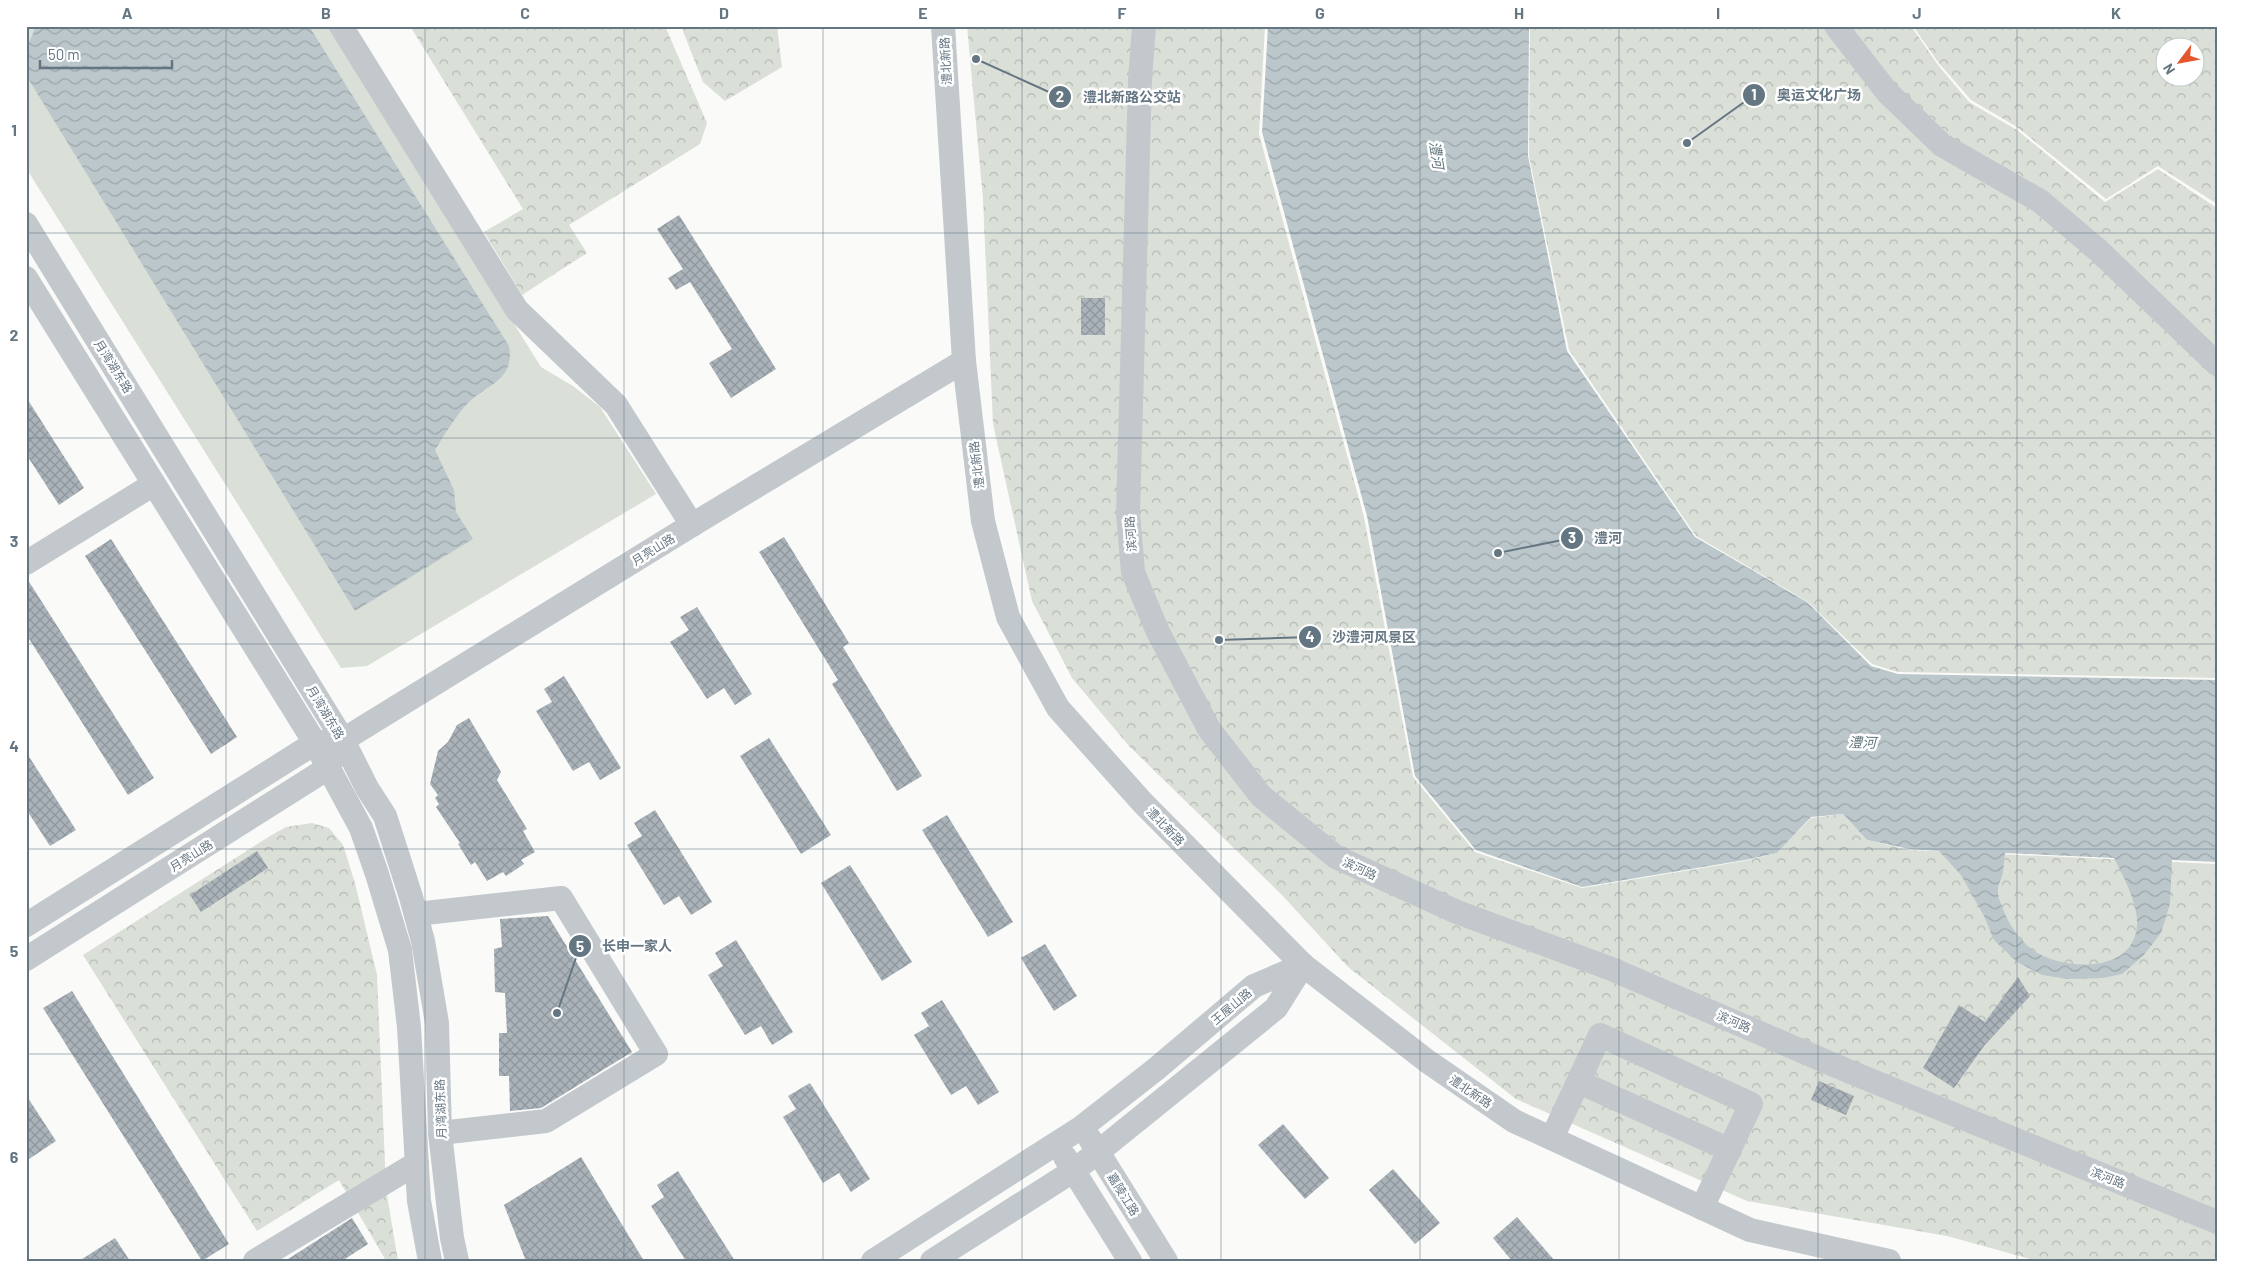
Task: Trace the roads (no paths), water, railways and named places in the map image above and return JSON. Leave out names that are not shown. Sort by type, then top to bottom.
[{"type":"street","points":[[341,26],[517,310],[616,405],[692,525]]},
{"type":"street","name":"澧北新路","points":[[943,26],[964,361],[983,521],[1008,617],[1058,708],[1142,802],[1303,965],[1427,1062],[1514,1121],[1750,1230],[1889,1261]]},
{"type":"street","name":"滨河路","points":[[1144,26],[1140,80],[1128,513],[1133,572],[1157,630],[1209,729],[1261,796],[1336,857],[1457,912],[1609,968],[1848,1072],[2217,1222]]},
{"type":"street","points":[[1836,26],[1887,92],[1942,145],[2040,201],[2099,251],[2217,364]]},
{"type":"street","name":"月湾湖东路","points":[[26,224],[343,740],[367,788],[385,816],[423,941],[437,1023],[440,1133],[452,1238],[457,1261]]},
{"type":"street","name":"月湾湖东路","points":[[26,278],[315,743],[360,828],[377,874],[400,950],[408,1027],[419,1201],[430,1261]]},
{"type":"street","name":"月亮山路","points":[[26,925],[315,743],[343,740],[692,525],[964,361]]},
{"type":"street","points":[[26,563],[154,484]]},
{"type":"street","name":"月亮山路","points":[[26,959],[328,768],[343,740]]},
{"type":"street","points":[[416,914],[561,898],[656,1054],[546,1121],[440,1133]]},
{"type":"street","points":[[932,1261],[1074,1171],[1098,1152],[1276,1008],[1303,965]]},
{"type":"street","name":"王屋山路","points":[[873,1261],[1082,1127],[1156,1069],[1254,986],[1303,965]]},
{"type":"street","points":[[1552,1138],[1600,1035],[1751,1104],[1702,1208]]},
{"type":"street","points":[[1579,1082],[1730,1150]]},
{"type":"street","name":"嘉陵江路","points":[[1082,1127],[1166,1261]]},
{"type":"street","points":[[1056,1143],[1130,1261]]},
{"type":"street","points":[[255,1261],[417,1163]]},
{"type":"water","points":[[36,26],[309,26],[509,346],[510,357],[504,374],[464,407],[435,450],[454,490],[456,512],[473,539],[355,611],[26,75],[26,50]]},
{"type":"water","points":[[1268,26],[1529,26],[1528,156],[1567,351],[1695,537],[1807,602],[1871,666],[1898,674],[2217,680],[2217,862],[2172,860],[2170,904],[2161,933],[2143,956],[2122,974],[2103,978],[2068,979],[2042,975],[2017,962],[1994,940],[1984,916],[1961,875],[1939,851],[1909,849],[1867,840],[1843,814],[1811,817],[1777,853],[1582,887],[1476,850],[1415,776],[1367,516],[1262,132]],"holes":[[[2005,853],[2114,858],[2130,891],[2136,909],[2137,926],[2133,941],[2125,952],[2113,959],[2084,965],[2054,960],[2041,955],[2029,947],[2013,929],[1998,895]]]},
{"type":"place","name":"澧北新路公交站","points":[[976,59]]},
{"type":"place","name":"奥运文化广场","points":[[1687,143]]},
{"type":"place","name":"澧河","points":[[1498,553]]},
{"type":"place","name":"沙澧河风景区","points":[[1219,640]]},
{"type":"place","name":"长申一家人","points":[[557,1013]]}]
